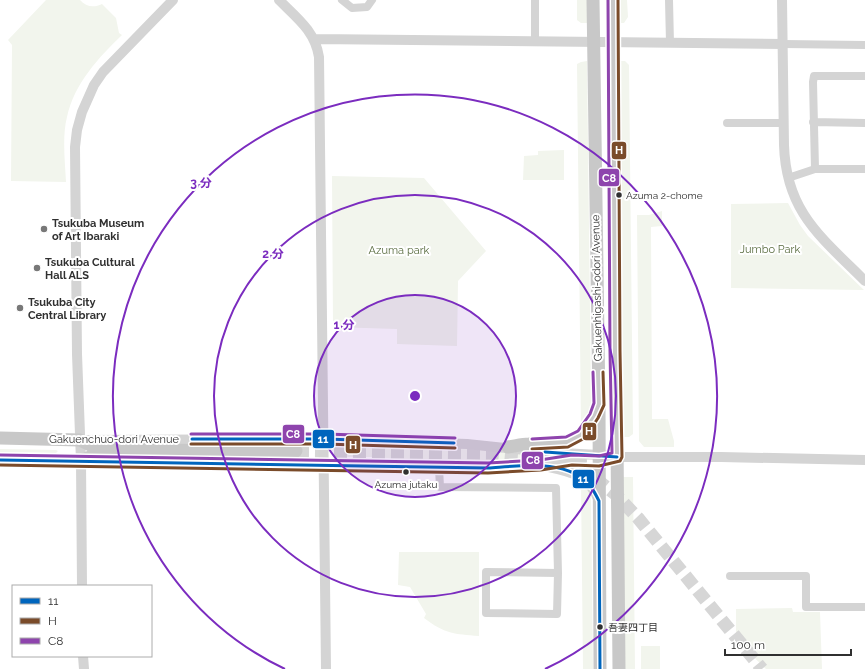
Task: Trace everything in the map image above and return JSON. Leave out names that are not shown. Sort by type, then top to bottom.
[{"type":"main road","name":"Gakuenhigashi-odori Avenue","points":[[593,0],[599,404],[600,669]]},
{"type":"main road","name":"Gakuenhigashi-odori Avenue","points":[[613,0],[619,669]]},
{"type":"main road","points":[[508,447],[529,444],[567,442],[581,435],[590,423],[599,404]]},
{"type":"main road","name":"Gakuenchuo-dori Avenue","points":[[0,438],[80,440]]},
{"type":"main road","points":[[80,440],[102,451]]},
{"type":"main road","points":[[81,461],[102,451],[296,451]]},
{"type":"main road","name":"Gakuenchuo-dori Avenue","points":[[0,460],[81,461]]},
{"type":"street","points":[[82,585],[81,461],[77,354],[75,147],[77,130],[87,99],[103,72],[173,0]]},
{"type":"street","points":[[279,0],[308,29],[315,39],[318,50],[319,64],[326,669]]},
{"type":"street","points":[[342,0],[352,8],[367,7],[372,0]]},
{"type":"street","points":[[535,0],[535,41]]},
{"type":"street","points":[[669,0],[670,43]]},
{"type":"street","points":[[782,0],[784,153],[788,178],[795,200],[811,225],[824,241],[865,280]]},
{"type":"street","points":[[315,39],[865,45]]},
{"type":"street","points":[[814,170],[814,76],[865,76]]},
{"type":"street","points":[[813,122],[865,123]]},
{"type":"street","points":[[727,123],[784,123]]},
{"type":"street","points":[[788,178],[814,170],[865,170]]},
{"type":"street","name":"Gakuenchuo-dori Avenue","points":[[80,440],[324,439],[467,444],[508,447],[599,458]]},
{"type":"street","name":"Gakuenchuo-dori Avenue","points":[[81,461],[488,468],[541,465],[572,460],[617,457],[865,460]]},
{"type":"street","points":[[541,465],[570,471],[583,478],[595,491],[599,501]]},
{"type":"street","points":[[439,468],[440,487],[556,488],[558,573],[557,614],[486,613],[486,572],[558,573]]},
{"type":"street","points":[[730,576],[806,576],[806,607],[865,607]]},
{"type":"street","points":[[83,657],[84,669]]},
{"type":"green space","points":[[46,0],[80,0],[87,5],[93,6],[102,4],[116,18],[119,33],[122,35],[88,72],[75,93],[70,105],[65,124],[64,149],[66,182],[11,181],[12,45],[8,40]]},
{"type":"green space","points":[[577,0],[587,0],[587,23],[581,23],[577,20]]},
{"type":"green space","points":[[618,0],[627,0],[628,17],[624,23],[618,23]]},
{"type":"green space","points":[[587,61],[591,406],[581,428],[577,64]]},
{"type":"green space","points":[[619,61],[625,61],[629,65],[633,434],[629,437],[622,437]]},
{"type":"green space","points":[[564,150],[564,180],[523,180],[524,156],[538,155],[538,151]]},
{"type":"green space","name":"Azuma park","points":[[332,176],[424,178],[486,251],[458,281],[457,346],[397,344],[397,329],[333,327]]},
{"type":"green space","name":"Jumbo Park","points":[[788,203],[808,236],[864,290],[731,288],[731,204]]},
{"type":"green space","points":[[662,211],[662,226],[651,227],[652,419],[668,419],[674,441],[674,447],[644,447],[639,441],[637,215],[649,215]]},
{"type":"green space","points":[[349,446],[471,448],[555,458],[497,462],[420,462],[379,457],[348,457],[343,455],[343,448]]},
{"type":"green space","points":[[0,449],[58,451],[56,453],[0,452]]},
{"type":"green space","points":[[622,477],[633,477],[635,669],[624,669]]},
{"type":"green space","points":[[581,482],[589,491],[591,496],[593,669],[583,669]]},
{"type":"green space","points":[[399,552],[479,552],[479,636],[450,632],[438,627],[424,618],[426,614],[410,587],[398,585]]},
{"type":"green space","points":[[792,608],[793,612],[820,612],[822,669],[766,669],[736,640],[736,609]]},
{"type":"green space","points":[[641,646],[660,646],[660,669],[641,669]]},
{"type":"tunnel","points":[[296,451],[489,453],[550,459],[576,467],[595,478],[615,494],[638,518],[762,669]]},
{"type":"transit line","name":"C8","points":[[0,455],[488,463],[540,460],[572,455],[599,456],[612,453],[608,0]]},
{"type":"transit line","name":"H","points":[[0,465],[488,473],[541,470],[572,465],[599,466],[620,461],[622,457],[618,0]]},
{"type":"transit line","name":"C8","points":[[532,439],[566,437],[578,431],[590,414],[594,403],[593,372]]},
{"type":"transit line","name":"H","points":[[532,449],[568,447],[585,438],[598,418],[604,405],[603,372]]},
{"type":"transit line","name":"C8","points":[[191,434],[324,434],[455,438]]},
{"type":"transit line","name":"11","points":[[192,439],[324,439],[454,443]]},
{"type":"transit line","name":"H","points":[[191,444],[324,444],[455,448]]},
{"type":"transit line","name":"11","points":[[545,452],[617,457]]},
{"type":"transit line","name":"11","points":[[0,460],[488,468],[529,465],[557,468],[570,472],[582,478],[591,487],[599,501],[600,669]]},
{"type":"place","name":"Azuma 2-chome","points":[[619,195]]},
{"type":"place","name":"Tsukuba Museum of Art Ibaraki","points":[[44,229]]},
{"type":"place","name":"Tsukuba Cultural Hall ALS","points":[[37,268]]},
{"type":"place","name":"Tsukuba City Central Library","points":[[20,308]]},
{"type":"place","name":"Azuma jutaku","points":[[406,472]]},
{"type":"place","name":"吾妻四丁目","points":[[600,627]]}]
